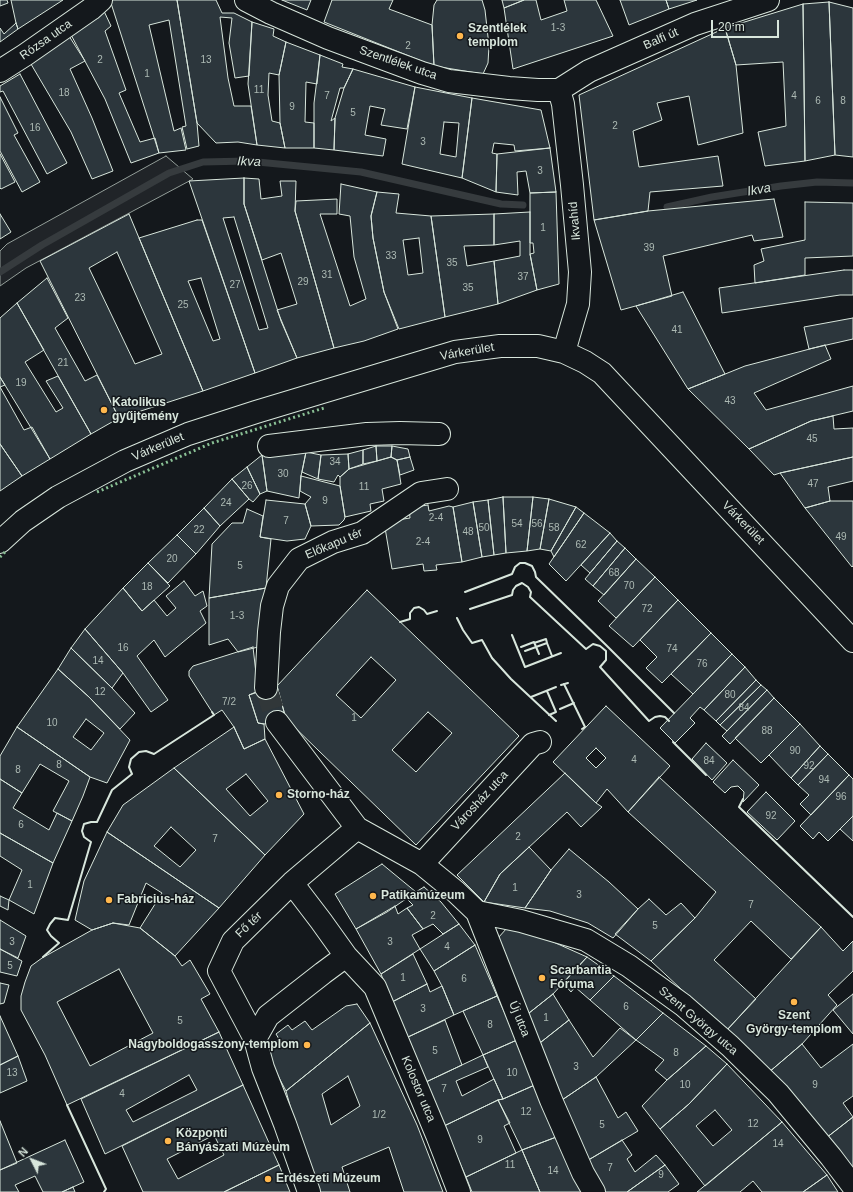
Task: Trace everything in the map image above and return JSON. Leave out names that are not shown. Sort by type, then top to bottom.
[{"type":"street","name":"Szentlélek utca","points":[[246,0],[271,13],[328,38],[422,73],[449,81],[510,88],[559,90]]},
{"type":"street","name":"Balfi út","points":[[559,90],[588,71],[695,24],[768,0]]},
{"type":"street","name":"Rózsa utca","points":[[0,71],[25,56],[96,4]]},
{"type":"street","name":"Ikvahíd","points":[[559,90],[572,185],[580,272],[578,304],[564,352]]},
{"type":"street","name":"Várkerület","points":[[0,542],[23,521],[58,497],[125,461],[188,434],[455,352],[488,347],[538,346],[564,352],[586,362],[602,373],[853,641]]},
{"type":"street","points":[[269,446],[367,434],[439,434]]},
{"type":"street","name":"Előkapu tér","points":[[266,688],[272,606],[278,586],[299,559],[333,542],[362,533],[421,493],[447,489]]},
{"type":"street","points":[[278,722],[357,828],[422,864]]},
{"type":"street","name":"Városház utca","points":[[422,864],[533,744],[540,742]]},
{"type":"street","name":"Fő tér","points":[[256,1046],[219,971],[232,941],[292,883],[357,828]]},
{"type":"street","name":"Új utca","points":[[422,864],[455,891],[477,912],[551,1100],[594,1192]]},
{"type":"street","points":[[292,883],[346,956],[323,972],[268,1016],[256,1046],[309,1192]]},
{"type":"street","name":"Szent György utca","points":[[477,912],[521,921],[586,940],[629,966],[683,1005],[730,1046],[778,1093],[853,1186]]},
{"type":"street","name":"Kolostor utca","points":[[346,956],[374,987],[437,1135],[459,1192]]},
{"type":"shaded area","points":[[166,156],[193,179],[26,268],[0,286],[0,251],[7,244]]},
{"type":"building","points":[[0,0],[7,0],[8,3],[0,6]]},
{"type":"building","points":[[11,0],[63,0],[18,29]]},
{"type":"building","points":[[110,0],[177,0],[197,123],[199,146],[187,149],[182,127],[186,126],[169,20],[149,25],[174,131],[181,128],[186,150],[159,153]]},
{"type":"building","points":[[177,0],[216,0],[222,13],[234,13],[252,22],[249,76],[235,78],[229,43],[232,18],[220,17],[228,78],[234,106],[251,106],[257,145],[238,142],[216,143],[197,123]]},
{"type":"building","points":[[282,0],[311,0],[307,10]]},
{"type":"building","points":[[332,0],[393,0],[389,9],[432,25],[434,66],[324,22]]},
{"type":"building","name":"Szentlélek templom","points":[[437,0],[482,0],[485,10],[489,46],[488,63],[483,74],[434,66],[432,25],[434,5]]},
{"type":"building","points":[[502,0],[524,0],[504,8]]},
{"type":"building","points":[[524,0],[536,0],[541,20],[567,11],[564,0],[596,0],[613,36],[513,69],[504,8]]},
{"type":"building","points":[[620,0],[666,0],[669,9],[629,25]]},
{"type":"building","points":[[666,0],[697,0],[669,9]]},
{"type":"building","points":[[829,2],[853,8],[853,157],[835,155]]},
{"type":"building","points":[[829,2],[835,155],[805,161],[803,4]]},
{"type":"building","points":[[803,4],[805,161],[765,166],[758,132],[786,126],[783,62],[736,65],[725,28]]},
{"type":"building","points":[[103,9],[111,26],[105,31],[126,90],[119,93],[140,142],[155,138],[159,153],[131,163],[105,99],[69,31]]},
{"type":"building","points":[[252,22],[274,29],[273,36],[286,42],[279,75],[269,73],[268,95],[272,121],[280,123],[285,148],[257,145],[248,84]]},
{"type":"building","points":[[16,23],[18,29],[0,42],[0,28],[4,34]]},
{"type":"building","points":[[725,28],[736,65],[743,133],[698,145],[689,96],[657,103],[662,120],[633,131],[639,167],[718,156],[723,186],[650,192],[648,211],[594,220],[579,95]]},
{"type":"building","points":[[69,36],[85,61],[70,69],[92,118],[113,171],[92,179],[71,132],[28,59]]},
{"type":"building","points":[[286,42],[320,55],[317,84],[306,82],[305,122],[314,123],[314,148],[285,148],[280,123],[279,75]]},
{"type":"building","points":[[320,55],[343,64],[342,67],[353,69],[344,88],[340,88],[331,121],[335,118],[334,150],[314,148],[314,103]]},
{"type":"building","points":[[353,69],[415,87],[407,129],[381,125],[385,109],[370,106],[365,135],[386,139],[383,156],[334,150],[335,118],[344,88]]},
{"type":"building","points":[[20,74],[67,163],[47,174],[3,91],[0,92],[0,86]]},
{"type":"building","points":[[415,87],[472,98],[462,178],[402,164]],"holes":[[[444,122],[459,123],[456,157],[440,154]]]},
{"type":"building","points":[[0,97],[18,133],[14,135],[40,182],[22,192],[0,151]]},
{"type":"building","points":[[472,98],[541,110],[550,148],[515,151],[514,145],[494,143],[492,153],[497,154],[496,192],[462,178]]},
{"type":"building","points":[[550,148],[556,192],[530,193],[526,171],[517,172],[518,195],[496,192],[497,154]]},
{"type":"building","points":[[0,154],[15,182],[1,189],[0,188]]},
{"type":"building","points":[[244,178],[244,204],[281,321],[297,358],[255,373],[189,181]],"holes":[[[234,217],[268,328],[259,330],[223,218]]]},
{"type":"building","points":[[244,178],[259,179],[261,199],[282,196],[280,181],[296,181],[295,211],[334,348],[297,358],[277,310],[297,304],[281,253],[262,260],[244,204]]},
{"type":"building","points":[[341,184],[377,192],[371,216],[373,238],[384,292],[398,329],[364,341],[334,348],[295,211],[296,201],[337,199],[337,214],[320,214],[350,306],[366,299],[354,257],[350,216],[339,214]]},
{"type":"building","points":[[377,192],[399,194],[396,213],[431,216],[445,317],[399,329],[384,292],[373,238],[371,216]],"holes":[[[419,238],[423,273],[408,275],[403,240]]]},
{"type":"building","points":[[556,192],[559,284],[537,290],[530,254],[534,253],[533,243],[530,243],[530,193]]},
{"type":"building","points":[[774,199],[783,237],[754,241],[752,235],[663,256],[672,296],[621,310],[594,220],[648,211]]},
{"type":"building","points":[[805,202],[853,203],[853,256],[805,258],[805,275],[755,283],[754,265],[764,261],[761,249],[805,240]]},
{"type":"building","points":[[530,212],[530,254],[537,290],[498,304],[494,261],[520,256],[520,241],[494,245],[494,214]]},
{"type":"building","points":[[0,214],[11,232],[0,239]]},
{"type":"building","points":[[129,214],[203,391],[119,418],[40,261]],"holes":[[[117,252],[162,354],[135,364],[89,268]]]},
{"type":"building","points":[[494,214],[494,245],[464,246],[467,266],[494,261],[498,304],[445,317],[431,216]]},
{"type":"building","points":[[197,220],[202,220],[255,373],[203,391],[139,238]],"holes":[[[201,278],[220,339],[213,341],[188,281]]]},
{"type":"building","points":[[853,270],[853,295],[840,295],[722,313],[719,288]]},
{"type":"building","points":[[47,278],[68,318],[55,328],[85,381],[97,375],[119,418],[91,434],[17,303]]},
{"type":"building","points":[[683,292],[725,374],[688,389],[636,306]]},
{"type":"building","points":[[17,303],[44,350],[25,362],[56,412],[63,408],[46,381],[58,376],[91,434],[50,459],[0,377],[0,318]]},
{"type":"building","points":[[853,318],[853,339],[809,349],[804,327]]},
{"type":"building","points":[[825,345],[831,359],[754,393],[766,410],[853,386],[853,411],[811,421],[749,449],[688,389],[745,366]]},
{"type":"building","points":[[0,377],[5,385],[0,387]]},
{"type":"building","points":[[0,387],[24,430],[32,427],[50,459],[22,476],[0,444]]},
{"type":"building","points":[[833,416],[834,429],[853,428],[853,457],[774,475],[749,449],[811,421]]},
{"type":"building","points":[[0,444],[22,476],[0,491]]},
{"type":"building","points":[[376,446],[377,461],[363,464],[363,450]]},
{"type":"building","points":[[376,446],[392,446],[391,457],[377,461]]},
{"type":"building","points":[[392,446],[408,449],[410,457],[397,460],[391,457]]},
{"type":"building","points":[[363,450],[363,464],[349,469],[348,454]]},
{"type":"building","points":[[306,452],[301,476],[299,498],[267,491],[262,455]]},
{"type":"building","points":[[306,452],[321,455],[318,479],[302,472]]},
{"type":"building","points":[[348,454],[349,469],[340,477],[338,475],[334,482],[318,479],[321,455]]},
{"type":"building","points":[[262,455],[267,491],[260,494],[247,467]]},
{"type":"building","points":[[391,457],[397,460],[401,484],[382,489],[384,501],[370,504],[371,511],[345,517],[340,477],[349,469]]},
{"type":"building","points":[[410,457],[414,470],[400,475],[397,460]]},
{"type":"building","points":[[853,457],[853,481],[828,487],[830,501],[805,508],[780,473]]},
{"type":"building","points":[[247,467],[260,494],[253,502],[232,479]]},
{"type":"building","points":[[301,476],[340,486],[345,517],[339,525],[311,526],[305,504],[311,497],[300,491]]},
{"type":"building","points":[[232,479],[249,499],[220,526],[204,508]]},
{"type":"building","points":[[503,497],[506,553],[494,555],[488,500]]},
{"type":"building","points":[[503,497],[533,497],[527,551],[506,553]]},
{"type":"building","points":[[533,497],[549,499],[540,549],[527,551]]},
{"type":"building","points":[[549,499],[576,507],[551,551],[540,549]]},
{"type":"building","points":[[266,500],[305,504],[311,526],[305,539],[287,541],[260,537]]},
{"type":"building","points":[[488,500],[494,555],[482,557],[473,502]]},
{"type":"building","points":[[830,501],[853,501],[852,567],[805,508]]},
{"type":"building","points":[[473,502],[482,557],[462,562],[453,507]]},
{"type":"building","points":[[428,505],[429,511],[449,506],[453,507],[462,562],[436,565],[437,570],[424,571],[423,564],[392,569],[384,522],[410,518],[409,508]]},
{"type":"building","points":[[576,507],[584,513],[554,557],[551,551]]},
{"type":"building","points":[[204,508],[220,526],[196,554],[177,535]]},
{"type":"building","points":[[247,509],[263,516],[260,537],[271,539],[266,588],[209,598],[212,544],[232,523],[243,523]]},
{"type":"building","points":[[584,513],[610,533],[566,581],[549,564]]},
{"type":"building","points":[[610,533],[617,541],[590,573],[581,565]]},
{"type":"building","points":[[177,535],[196,554],[168,583],[148,563]]},
{"type":"building","points":[[617,541],[625,548],[593,586],[585,579]]},
{"type":"building","points":[[625,548],[636,559],[604,595],[593,586]]},
{"type":"building","points":[[636,559],[655,577],[616,618],[598,601]]},
{"type":"building","points":[[148,563],[170,586],[142,611],[123,588]]},
{"type":"building","points":[[655,577],[678,600],[633,647],[609,626]]},
{"type":"building","points":[[184,581],[195,596],[203,591],[207,606],[200,611],[206,623],[165,657],[154,640],[137,656],[168,700],[151,712],[123,673],[85,629],[123,588],[142,611],[154,600],[167,616],[176,608],[166,596]]},
{"type":"building","points":[[266,588],[262,646],[238,652],[228,639],[209,645],[209,598]]},
{"type":"building","points":[[367,590],[519,736],[416,845],[286,719],[277,686]],"holes":[[[371,657],[396,680],[361,718],[336,695]],[[428,712],[452,733],[416,772],[392,750]]]},
{"type":"building","points":[[678,600],[711,633],[662,683],[646,668],[657,657],[640,640]]},
{"type":"building","points":[[85,629],[123,673],[112,688],[71,648]]},
{"type":"building","points":[[711,633],[732,654],[693,694],[671,674]]},
{"type":"building","points":[[253,647],[258,691],[249,695],[258,723],[264,724],[265,739],[244,749],[234,727],[222,710],[214,715],[189,676],[189,671],[193,666]]},
{"type":"building","points":[[71,648],[135,713],[120,729],[89,697],[58,669]]},
{"type":"building","points":[[732,654],[745,667],[704,710],[700,707],[690,718],[695,723],[675,743],[660,728]]},
{"type":"building","points":[[745,667],[756,680],[716,721],[704,710]]},
{"type":"building","points":[[58,669],[89,697],[130,740],[107,783],[90,777],[17,727]],"holes":[[[86,719],[104,733],[91,750],[73,737]]]},
{"type":"building","points":[[756,680],[761,685],[720,725],[716,721]]},
{"type":"building","points":[[761,685],[767,690],[727,731],[720,725]]},
{"type":"building","points":[[277,686],[286,719],[264,724],[258,723],[249,695]]},
{"type":"building","points":[[767,690],[774,698],[730,744],[722,736]]},
{"type":"building","points":[[774,698],[800,724],[761,763],[735,738]]},
{"type":"building","points":[[606,706],[670,766],[628,812],[607,789],[596,803],[553,762]],"holes":[[[596,748],[606,758],[596,768],[586,758]]]},
{"type":"building","points":[[800,724],[820,746],[791,778],[769,755]]},
{"type":"building","points":[[17,727],[90,777],[72,821],[53,811],[69,781],[40,764],[22,793],[0,779],[0,756]]},
{"type":"building","name":"Storno-ház","points":[[234,727],[244,749],[265,739],[304,814],[265,855],[174,768]],"holes":[[[246,774],[268,801],[250,816],[226,789]]]},
{"type":"building","points":[[706,743],[727,763],[712,780],[692,759]]},
{"type":"building","points":[[820,746],[828,754],[798,785],[791,778]]},
{"type":"building","points":[[828,754],[849,775],[811,815],[800,804],[809,795],[798,785]]},
{"type":"building","points":[[733,760],[759,785],[743,802],[744,792],[738,786],[731,787],[725,793],[713,782]]},
{"type":"building","points":[[174,768],[265,855],[219,908],[107,832],[123,805]],"holes":[[[171,827],[196,850],[180,867],[154,846]]]},
{"type":"building","points":[[565,773],[602,807],[581,827],[567,812],[500,874],[484,902],[457,875]]},
{"type":"building","points":[[849,775],[853,779],[853,816],[828,841],[819,832],[813,839],[800,826]]},
{"type":"building","points":[[659,777],[821,927],[791,959],[751,921],[714,960],[756,999],[726,1031],[651,961],[695,918],[716,892],[628,812]]},
{"type":"building","points":[[0,779],[22,793],[13,808],[49,830],[57,813],[72,821],[53,863],[0,833]]},
{"type":"building","points":[[766,792],[795,821],[777,840],[747,812]]},
{"type":"building","points":[[853,816],[853,841],[840,829]]},
{"type":"building","name":"Fabricius-ház","points":[[107,832],[219,908],[175,956],[140,928],[162,893],[146,883],[129,925],[113,923],[92,930],[75,920],[84,881]]},
{"type":"building","points":[[0,833],[53,863],[34,914],[9,900],[22,870],[0,856]]},
{"type":"building","points":[[529,847],[551,870],[525,908],[484,902],[500,874]]},
{"type":"building","points":[[569,849],[609,882],[638,909],[613,938],[588,923],[550,911],[525,908],[551,870]]},
{"type":"building","name":"Patikamúzeum","points":[[382,864],[416,892],[387,912],[356,929],[335,894]]},
{"type":"building","points":[[424,887],[441,902],[459,924],[443,934],[433,924],[423,929],[407,908],[413,905],[406,898]]},
{"type":"building","points":[[0,896],[9,900],[8,910],[0,906]]},
{"type":"building","points":[[649,899],[666,915],[681,903],[695,918],[651,961],[615,934]]},
{"type":"building","points":[[395,906],[398,914],[407,908],[423,929],[412,935],[420,949],[381,974],[356,929]]},
{"type":"building","points":[[0,920],[26,936],[18,958],[0,949]]},
{"type":"building","points":[[113,923],[140,928],[175,956],[182,966],[190,960],[210,994],[201,999],[219,1032],[67,1105],[45,1055],[21,1010],[21,996],[31,966],[42,958],[92,930]],"holes":[[[119,969],[153,1033],[90,1066],[57,1002]]]},
{"type":"building","points":[[459,924],[475,945],[434,971],[420,949]]},
{"type":"building","name":"Szent György-templom","points":[[821,927],[843,951],[853,941],[853,971],[828,995],[837,1005],[802,1044],[768,1073],[726,1031]]},
{"type":"building","points":[[507,928],[540,936],[587,957],[553,994],[524,1017],[498,938]]},
{"type":"building","points":[[475,945],[497,996],[454,1015],[434,971]]},
{"type":"building","points":[[0,949],[22,961],[17,976],[0,972]]},
{"type":"building","points":[[413,954],[427,984],[392,1002],[381,974]]},
{"type":"building","points":[[587,957],[614,976],[590,1000],[575,987],[571,992],[563,983]]},
{"type":"building","points":[[614,976],[663,1013],[636,1040],[590,1000]]},
{"type":"building","points":[[0,983],[9,985],[4,1003],[0,1004]]},
{"type":"building","points":[[427,984],[430,992],[442,986],[454,1015],[408,1037],[392,1002]]},
{"type":"building","points":[[553,994],[569,1020],[536,1046],[524,1017]]},
{"type":"building","points":[[853,994],[853,1034],[833,1010]]},
{"type":"building","points":[[497,996],[517,1040],[483,1055],[463,1011]]},
{"type":"building","name":"Nagyboldogasszony-templom","points":[[357,1004],[370,1023],[286,1091],[265,1051],[279,1039],[276,1034],[288,1025],[292,1030],[305,1021],[312,1030],[346,1006]]},
{"type":"building","points":[[663,1013],[706,1046],[667,1080],[655,1070],[664,1060],[636,1040]]},
{"type":"building","points":[[0,1016],[18,1056],[0,1065]]},
{"type":"building","points":[[445,1020],[462,1065],[426,1082],[408,1037]]},
{"type":"building","points":[[569,1020],[593,1057],[620,1028],[636,1040],[596,1077],[559,1102],[536,1046]]},
{"type":"building","points":[[370,1023],[417,1125],[443,1192],[404,1192],[389,1147],[342,1167],[350,1192],[317,1192],[305,1160],[286,1091]],"holes":[[[348,1076],[360,1106],[331,1125],[322,1094]]]},
{"type":"building","points":[[219,1032],[243,1085],[105,1154],[81,1099]],"holes":[[[189,1075],[197,1090],[133,1122],[126,1110]]]},
{"type":"building","points":[[517,1040],[537,1084],[503,1099],[483,1055]]},
{"type":"building","points":[[802,1044],[821,1068],[853,1044],[853,1096],[843,1103],[853,1117],[826,1138],[768,1073]]},
{"type":"building","points":[[706,1046],[727,1064],[689,1104],[660,1129],[642,1106],[667,1080]]},
{"type":"building","points":[[483,1055],[488,1067],[456,1081],[462,1096],[494,1079],[503,1099],[444,1126],[426,1082]]},
{"type":"building","points":[[18,1056],[27,1081],[0,1093],[0,1065]]},
{"type":"building","points":[[727,1064],[782,1122],[705,1186],[660,1129],[689,1104]],"holes":[[[715,1110],[732,1130],[713,1146],[696,1126]]]},
{"type":"building","points":[[596,1077],[618,1118],[626,1112],[638,1131],[585,1162],[559,1102]]},
{"type":"building","points":[[537,1084],[559,1136],[522,1150],[498,1100]]},
{"type":"building","name":"Központi Bányászati Múzeum","points":[[243,1085],[279,1165],[224,1192],[143,1192],[122,1146]],"holes":[[[214,1135],[224,1155],[178,1179],[167,1159]]]},
{"type":"building","points":[[498,1100],[510,1123],[504,1126],[516,1153],[466,1177],[444,1126]]},
{"type":"building","points":[[853,1117],[853,1173],[826,1138]]},
{"type":"building","points":[[0,1121],[17,1163],[0,1170]]},
{"type":"building","points":[[782,1122],[827,1175],[803,1192],[762,1192],[753,1181],[740,1192],[697,1192]]},
{"type":"building","points":[[559,1136],[582,1192],[540,1192],[522,1150]]},
{"type":"building","points":[[65,1140],[84,1182],[62,1192],[43,1192],[35,1176],[15,1185],[19,1192],[0,1192],[0,1170]]},
{"type":"building","points":[[622,1140],[632,1155],[627,1159],[635,1172],[656,1155],[665,1165],[627,1192],[602,1192],[585,1162]]},
{"type":"building","points":[[522,1150],[540,1192],[472,1192],[466,1177]]},
{"type":"building","name":"Erdészeti Múzeum","points":[[279,1165],[290,1192],[224,1192]]},
{"type":"building","points":[[665,1165],[679,1184],[668,1192],[627,1192]]},
{"type":"building","points":[[827,1175],[838,1192],[803,1192]]},
{"type":"building","points":[[73,1187],[75,1192],[62,1192]]},
{"type":"waterway","name":"Ikva","points":[[0,272],[42,245],[169,173],[203,162],[247,161],[361,172],[501,204],[523,205]]},
{"type":"waterway","name":"Ikva","points":[[667,207],[712,197],[781,186],[817,182],[853,183]]},
{"type":"tunnel","points":[[266,688],[277,722]]},
{"type":"hedge","points":[[97,492],[212,443],[324,408]]},
{"type":"hedge","points":[[0,557],[7,550]]},
{"type":"wall","points":[[465,592],[512,574],[515,567],[520,563],[525,563],[532,566],[536,577],[674,713]]},
{"type":"wall","points":[[470,609],[512,595],[516,586],[522,583],[528,587],[531,592],[530,597],[586,649],[593,644],[600,646],[606,651],[606,660],[600,667],[649,721],[660,716],[665,717],[669,721]]},
{"type":"wall","points":[[400,622],[410,619],[410,613],[414,608],[419,607],[427,614],[437,611]]},
{"type":"wall","points":[[457,618],[472,643],[482,640],[492,658],[511,679],[556,721]]},
{"type":"wall","points":[[512,635],[525,667],[561,653]]},
{"type":"wall","points":[[534,643],[546,639],[547,643]]},
{"type":"wall","points":[[521,647],[534,642],[539,654]]},
{"type":"wall","points":[[525,651],[547,643],[552,656]]},
{"type":"wall","points":[[561,685],[568,683]]},
{"type":"wall","points":[[564,684],[585,727],[582,729]]},
{"type":"wall","points":[[531,697],[556,687]]},
{"type":"wall","points":[[547,691],[556,712],[549,715]]},
{"type":"wall","points":[[560,709],[574,703]]},
{"type":"wall","points":[[43,957],[59,943],[47,930],[50,924],[55,918],[68,920],[91,842],[84,837],[82,831],[84,824],[97,822],[112,790],[132,774],[129,767],[131,759],[139,752],[146,751],[154,754],[214,715],[212,712]]},
{"type":"wall","points":[[673,742],[706,775]]},
{"type":"wall","points":[[743,799],[739,807],[853,917]]},
{"type":"wall","points":[[67,1105],[106,1189],[104,1192]]},
{"type":"place","name":"Szentlélek templom","points":[[460,36]]},
{"type":"place","name":"Katolikus gyűjtemény","points":[[104,410]]},
{"type":"place","name":"Storno-ház","points":[[279,795]]},
{"type":"place","name":"Patikamúzeum","points":[[373,896]]},
{"type":"place","name":"Fabricius-ház","points":[[109,900]]},
{"type":"place","name":"Scarbantia Fóruma","points":[[542,978]]},
{"type":"place","name":"Szent György-templom","points":[[794,1002]]},
{"type":"place","name":"Nagyboldogasszony-templom","points":[[307,1045]]},
{"type":"place","name":"Központi Bányászati Múzeum","points":[[168,1141]]},
{"type":"place","name":"Erdészeti Múzeum","points":[[268,1179]]}]
